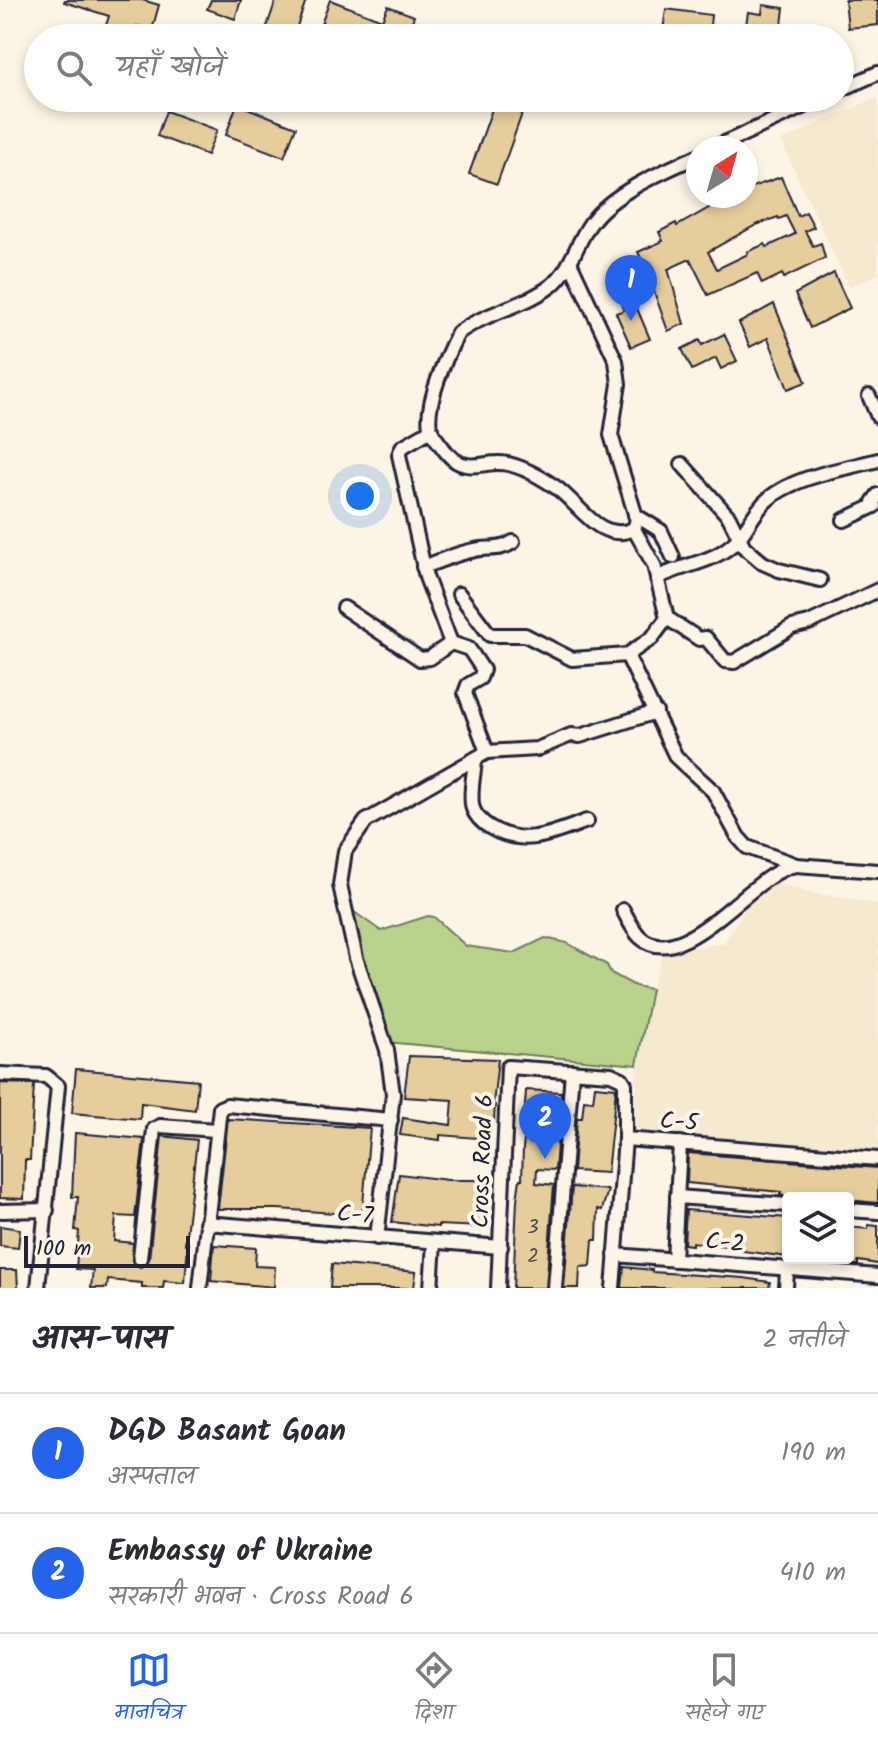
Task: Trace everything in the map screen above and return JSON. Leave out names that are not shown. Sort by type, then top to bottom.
[{"type":"street","points":[[854,84],[878,73]]},
{"type":"street","points":[[740,136],[792,112]]},
{"type":"street","points":[[570,262],[616,361],[619,384],[611,435],[637,524],[624,534],[604,530],[561,490],[515,466],[505,463],[459,463],[448,454],[431,430],[431,413],[438,381],[458,333],[551,286],[562,276],[591,222],[603,209],[654,176],[686,161]]},
{"type":"street","points":[[869,396],[878,417]]},
{"type":"street","points":[[431,430],[402,447],[399,455],[433,600],[451,643],[469,649],[481,663],[483,675],[468,685],[465,693],[481,756],[472,804],[475,813],[493,830],[515,839],[532,839],[587,821]]},
{"type":"street","points":[[657,578],[714,556],[740,539],[765,503],[789,485],[878,460]]},
{"type":"street","points":[[682,464],[729,517],[744,547],[763,563],[820,580]]},
{"type":"street","points":[[844,520],[874,506],[878,495]]},
{"type":"street","points":[[635,515],[661,531],[673,557]]},
{"type":"street","points":[[634,529],[654,565],[667,618],[699,639],[706,638],[725,661],[734,662],[792,627],[809,623],[878,590]]},
{"type":"street","points":[[423,567],[479,549],[503,549],[513,542]]},
{"type":"street","points":[[459,594],[490,635],[525,635],[572,659],[627,655],[652,638],[667,618]]},
{"type":"street","points":[[344,608],[420,659],[430,658],[451,643]]},
{"type":"street","points":[[627,655],[676,757],[713,791],[738,837],[747,847],[796,865],[878,871]]},
{"type":"street","points":[[377,1238],[391,1120],[391,1065],[356,958],[340,885],[345,851],[366,821],[481,756],[537,749],[571,735],[580,736],[656,712]]},
{"type":"street","points":[[623,910],[640,937],[650,943],[671,945],[702,930],[779,870],[796,865]]},
{"type":"street","name":"Cross Road 6","points":[[498,1288],[508,1067],[611,1074],[622,1079],[625,1090],[625,1139]]},
{"type":"street","points":[[555,1288],[572,1071]]},
{"type":"street","points":[[0,1074],[46,1076],[58,1086],[38,1288]]},
{"type":"street","points":[[200,1288],[220,1108],[227,1105],[391,1120]]},
{"type":"street","points":[[140,1258],[154,1129],[160,1126],[216,1130]]},
{"type":"street","name":"C-5","points":[[613,1288],[625,1139],[878,1159]]},
{"type":"street","points":[[674,1260],[680,1143]]},
{"type":"street","points":[[677,1197],[782,1205]]},
{"type":"street","points":[[0,1211],[47,1210]]},
{"type":"street","points":[[854,1210],[878,1212]]},
{"type":"street","name":"C-7","points":[[206,1223],[501,1247]]},
{"type":"street","points":[[431,1288],[434,1243]]},
{"type":"street","name":"C-2","points":[[615,1255],[878,1276]]},
{"type":"street","points":[[786,1288],[787,1270]]},
{"type":"shaded area","points":[[878,97],[878,274],[849,287],[781,141],[845,112],[854,112],[854,108]]},
{"type":"shaded area","points":[[763,879],[807,892],[878,904],[878,1159],[634,1132],[637,1065],[647,1005],[663,953],[724,943]]},
{"type":"green space","points":[[350,909],[381,931],[428,916],[434,917],[466,946],[514,953],[545,938],[567,943],[607,965],[611,973],[635,986],[651,989],[637,1065],[375,1041]]},
{"type":"building","points":[[142,0],[159,5],[154,24],[106,24],[109,16],[64,2]]},
{"type":"building","points":[[211,0],[241,0],[235,19],[207,9]]},
{"type":"building","points":[[276,0],[306,0],[298,24],[268,24]]},
{"type":"building","points":[[330,0],[382,20],[388,6],[414,16],[411,24],[321,24]]},
{"type":"building","points":[[845,0],[878,0],[878,25],[854,27],[854,24],[848,24]]},
{"type":"building","points":[[763,5],[784,8],[782,24],[746,24],[748,12],[762,14]]},
{"type":"building","points":[[666,9],[711,15],[710,24],[664,24]]},
{"type":"building","points":[[166,112],[217,130],[207,155],[157,136]]},
{"type":"building","points":[[234,112],[258,112],[296,127],[284,157],[226,135]]},
{"type":"building","points":[[491,112],[523,112],[497,184],[469,174]]},
{"type":"building","points":[[781,177],[798,216],[806,212],[814,227],[805,231],[813,246],[821,243],[825,258],[784,278],[782,274],[762,284],[757,273],[708,295],[690,259],[668,269],[684,324],[668,331],[654,285],[638,252],[663,241],[659,232],[676,223],[677,226],[709,208],[758,208],[758,185]],"holes":[[[786,216],[795,234],[767,247],[765,244],[717,269],[708,252],[756,225]]]},
{"type":"building","points":[[834,273],[850,308],[810,328],[795,294]]},
{"type":"building","points":[[633,299],[650,339],[631,347],[616,313],[624,310],[622,303]]},
{"type":"building","points":[[774,304],[806,382],[788,389],[768,338],[750,347],[739,323]]},
{"type":"building","points":[[724,334],[737,361],[721,369],[716,358],[692,370],[682,349],[700,340],[702,345]]},
{"type":"building","points":[[409,1056],[498,1059],[490,1139],[440,1135],[440,1140],[400,1135],[403,1118],[451,1125],[453,1100],[404,1097]]},
{"type":"building","points":[[76,1069],[198,1080],[195,1110],[141,1103],[140,1119],[72,1113]]},
{"type":"building","points":[[0,1083],[34,1084],[30,1160],[25,1160],[24,1199],[0,1198]]},
{"type":"building","points":[[595,1086],[616,1088],[607,1173],[573,1171],[577,1118],[582,1118],[584,1100],[593,1101]]},
{"type":"building","points":[[526,1090],[561,1092],[555,1170],[537,1169],[536,1183],[554,1185],[546,1288],[513,1288],[517,1200],[529,1106],[525,1106]]},
{"type":"building","points":[[228,1119],[370,1128],[362,1215],[278,1209],[218,1209]]},
{"type":"building","points":[[75,1133],[144,1139],[135,1217],[116,1216],[114,1241],[133,1243],[132,1261],[140,1267],[147,1264],[149,1259],[162,1136],[197,1140],[185,1244],[188,1244],[185,1283],[164,1281],[163,1288],[142,1288],[142,1283],[108,1280],[107,1288],[91,1288],[93,1270],[76,1269],[78,1197],[72,1197]]},
{"type":"building","points":[[688,1153],[878,1168],[878,1203],[854,1201],[854,1192],[782,1192],[782,1195],[781,1192],[687,1183]]},
{"type":"building","points":[[399,1174],[448,1180],[486,1180],[481,1227],[438,1227],[392,1222]]},
{"type":"building","points":[[572,1187],[608,1190],[602,1210],[598,1209],[597,1240],[593,1240],[591,1266],[580,1267],[579,1288],[564,1288]]},
{"type":"building","points":[[686,1210],[782,1218],[782,1256],[743,1251],[744,1248],[692,1242],[692,1245],[684,1244]]},
{"type":"building","points":[[868,1225],[878,1226],[878,1264],[858,1261],[858,1265],[848,1265],[854,1264],[854,1228],[868,1229]]},
{"type":"building","points":[[0,1226],[20,1229],[18,1248],[0,1246]]},
{"type":"building","points":[[214,1245],[256,1248],[255,1266],[275,1267],[274,1287],[211,1281]]},
{"type":"building","points":[[332,1264],[416,1272],[414,1288],[330,1288]]},
{"type":"building","points":[[624,1267],[770,1282],[769,1288],[622,1288]]},
{"type":"building","points":[[0,1270],[17,1270],[18,1288],[0,1288]]},
{"type":"place","name":"DGD Basant Goan","points":[[631,321]]},
{"type":"place","name":"Embassy of Ukraine","points":[[545,1159]]}]
